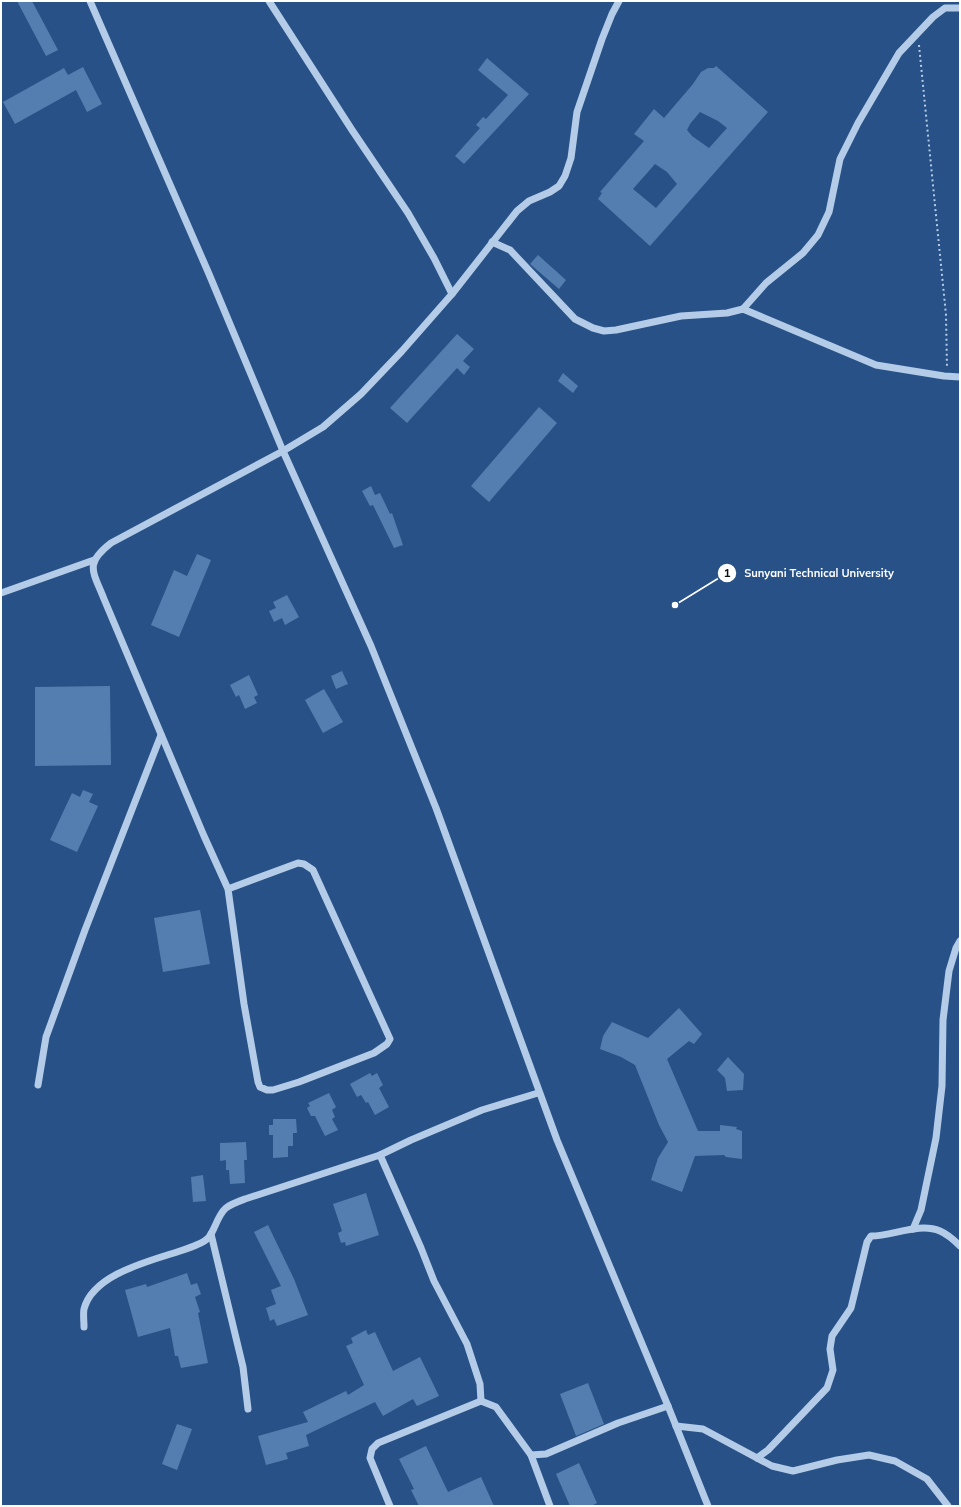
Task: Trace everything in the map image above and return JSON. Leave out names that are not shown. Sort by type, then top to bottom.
[{"type":"street","points":[[90,1],[210,274],[283,452],[374,653],[436,808],[538,1093],[708,1506]]},
{"type":"street","points":[[269,1],[352,130],[408,213],[434,258],[452,294]]},
{"type":"street","points":[[228,889],[298,863],[304,864],[313,870],[390,1039],[387,1044],[374,1053],[299,1082],[274,1090],[267,1090],[260,1087],[244,1004],[228,889],[161,735],[99,585],[93,570],[94,560],[99,552],[111,543],[283,452],[323,427],[361,394],[402,351],[452,294],[517,211],[529,201],[550,192],[559,186],[565,176],[571,158],[577,112],[602,39],[619,1]]},
{"type":"street","points":[[492,242],[510,250],[575,318],[585,325],[593,328],[616,330],[681,316],[727,313],[742,309],[766,283],[803,253],[818,235],[829,212],[840,159],[858,123],[899,53],[933,17],[945,8],[960,8]]},
{"type":"street","points":[[742,309],[876,365],[944,376],[960,377]]},
{"type":"street","points":[[1,593],[94,560]]},
{"type":"street","points":[[38,1085],[49,1030],[88,923],[161,735]]},
{"type":"street","points":[[913,1229],[921,1210],[936,1138],[942,1086],[943,1020],[949,972],[956,948],[960,941]]},
{"type":"street","points":[[84,1327],[84,1309],[96,1288],[109,1278],[141,1264],[189,1248],[207,1240],[220,1213],[228,1206],[245,1199],[380,1156],[410,1140],[482,1110],[538,1093]]},
{"type":"street","points":[[380,1156],[434,1281],[466,1344],[480,1384],[481,1401]]},
{"type":"street","points":[[757,1458],[768,1450],[827,1388],[833,1370],[830,1348],[832,1336],[851,1308],[867,1242],[871,1236],[882,1236],[913,1229],[926,1228],[939,1230],[960,1246]]},
{"type":"street","points":[[211,1234],[243,1367],[248,1409]]},
{"type":"street","points":[[390,1506],[370,1458],[372,1449],[378,1443],[481,1401],[496,1407],[531,1455],[550,1506]]},
{"type":"street","points":[[531,1455],[546,1454],[618,1423],[668,1406]]},
{"type":"street","points":[[676,1426],[703,1430],[772,1466],[793,1471],[837,1460],[869,1455],[895,1461],[927,1479],[948,1506]]},
{"type":"path","points":[[917,34],[946,315],[947,376]]},
{"type":"building","points":[[17,1],[32,1],[58,50],[46,56]]},
{"type":"building","points":[[487,58],[529,94],[464,164],[455,156],[480,128],[476,125],[483,117],[486,119],[508,95],[478,70]]},
{"type":"building","points":[[716,66],[768,112],[650,246],[598,199],[602,193],[600,192],[644,141],[634,134],[654,109],[664,118],[693,84],[701,72],[708,68],[714,68]],"holes":[[[700,112],[718,121],[727,128],[709,148],[692,136],[687,130]],[[655,164],[667,172],[677,184],[656,208],[633,189]]]},
{"type":"building","points":[[83,67],[102,104],[87,112],[76,90],[15,124],[3,102],[64,68],[68,75]]},
{"type":"building","points":[[538,255],[566,280],[559,289],[530,264]]},
{"type":"building","points":[[457,334],[474,349],[463,361],[470,367],[464,375],[457,368],[407,423],[390,408]]},
{"type":"building","points":[[563,373],[578,386],[573,393],[558,381]]},
{"type":"building","points":[[539,407],[557,423],[489,502],[471,486]]},
{"type":"building","points":[[371,486],[375,495],[380,493],[390,514],[392,513],[403,545],[394,548],[373,505],[370,506],[362,491]]},
{"type":"building","points":[[197,554],[211,560],[179,637],[151,625],[174,570],[187,576]]},
{"type":"building","points":[[287,595],[299,617],[285,625],[282,618],[274,622],[269,611],[276,608],[273,602]]},
{"type":"building","points":[[342,671],[348,684],[336,689],[331,676]]},
{"type":"building","points":[[249,675],[258,695],[254,697],[257,703],[245,709],[239,695],[236,697],[230,685]]},
{"type":"building","points":[[110,686],[111,765],[35,766],[35,687]]},
{"type":"building","points":[[324,689],[343,722],[323,733],[305,700]]},
{"type":"building","points":[[83,790],[93,794],[89,802],[98,806],[77,852],[50,840],[72,793],[80,797]]},
{"type":"building","points":[[200,910],[210,964],[163,972],[154,918]]},
{"type":"building","points":[[679,1008],[702,1034],[694,1044],[689,1041],[667,1059],[698,1131],[720,1131],[720,1125],[737,1127],[736,1129],[742,1131],[742,1159],[726,1157],[724,1155],[695,1156],[682,1192],[651,1180],[658,1158],[668,1142],[659,1125],[635,1065],[621,1057],[600,1049],[603,1036],[612,1022],[648,1038]]},
{"type":"building","points":[[728,1057],[744,1074],[743,1090],[727,1091],[725,1078],[717,1070]]},
{"type":"building","points":[[370,1073],[372,1076],[377,1073],[383,1085],[379,1088],[389,1107],[375,1115],[368,1102],[366,1103],[361,1095],[357,1097],[350,1084]]},
{"type":"building","points":[[329,1093],[336,1107],[332,1110],[335,1117],[332,1119],[338,1130],[325,1136],[315,1116],[311,1116],[307,1108],[310,1106],[308,1103]]},
{"type":"building","points":[[273,1119],[296,1119],[297,1133],[293,1133],[293,1146],[288,1146],[288,1157],[273,1158],[273,1135],[269,1135],[269,1125],[273,1125]]},
{"type":"building","points":[[246,1142],[247,1160],[244,1160],[245,1183],[230,1184],[229,1170],[226,1170],[226,1160],[220,1161],[220,1143]]},
{"type":"building","points":[[203,1175],[206,1201],[193,1202],[191,1177]]},
{"type":"building","points":[[366,1193],[379,1235],[346,1246],[345,1242],[341,1243],[338,1233],[342,1231],[333,1204]]},
{"type":"building","points":[[268,1225],[294,1279],[308,1315],[277,1326],[274,1319],[270,1321],[266,1308],[276,1304],[271,1290],[281,1286],[254,1232]]},
{"type":"building","points":[[187,1273],[191,1285],[197,1283],[201,1294],[195,1297],[200,1312],[198,1313],[208,1363],[181,1368],[178,1356],[175,1356],[170,1328],[138,1337],[125,1290],[146,1284],[147,1287]]},
{"type":"building","points":[[366,1330],[368,1335],[375,1332],[393,1371],[420,1357],[439,1396],[417,1406],[413,1399],[383,1416],[375,1402],[306,1435],[309,1446],[286,1453],[288,1459],[266,1465],[258,1436],[308,1422],[303,1412],[346,1391],[348,1395],[364,1385],[346,1346],[353,1343],[351,1338]]},
{"type":"building","points":[[588,1383],[604,1424],[576,1436],[560,1394]]},
{"type":"building","points":[[177,1424],[192,1429],[177,1470],[162,1464]]},
{"type":"building","points":[[426,1446],[448,1492],[481,1477],[494,1506],[419,1506],[411,1490],[414,1489],[399,1459]]},
{"type":"building","points":[[579,1463],[597,1503],[591,1506],[570,1506],[556,1474]]},
{"type":"place","name":"Sunyani Technical University","points":[[675,605]]}]
